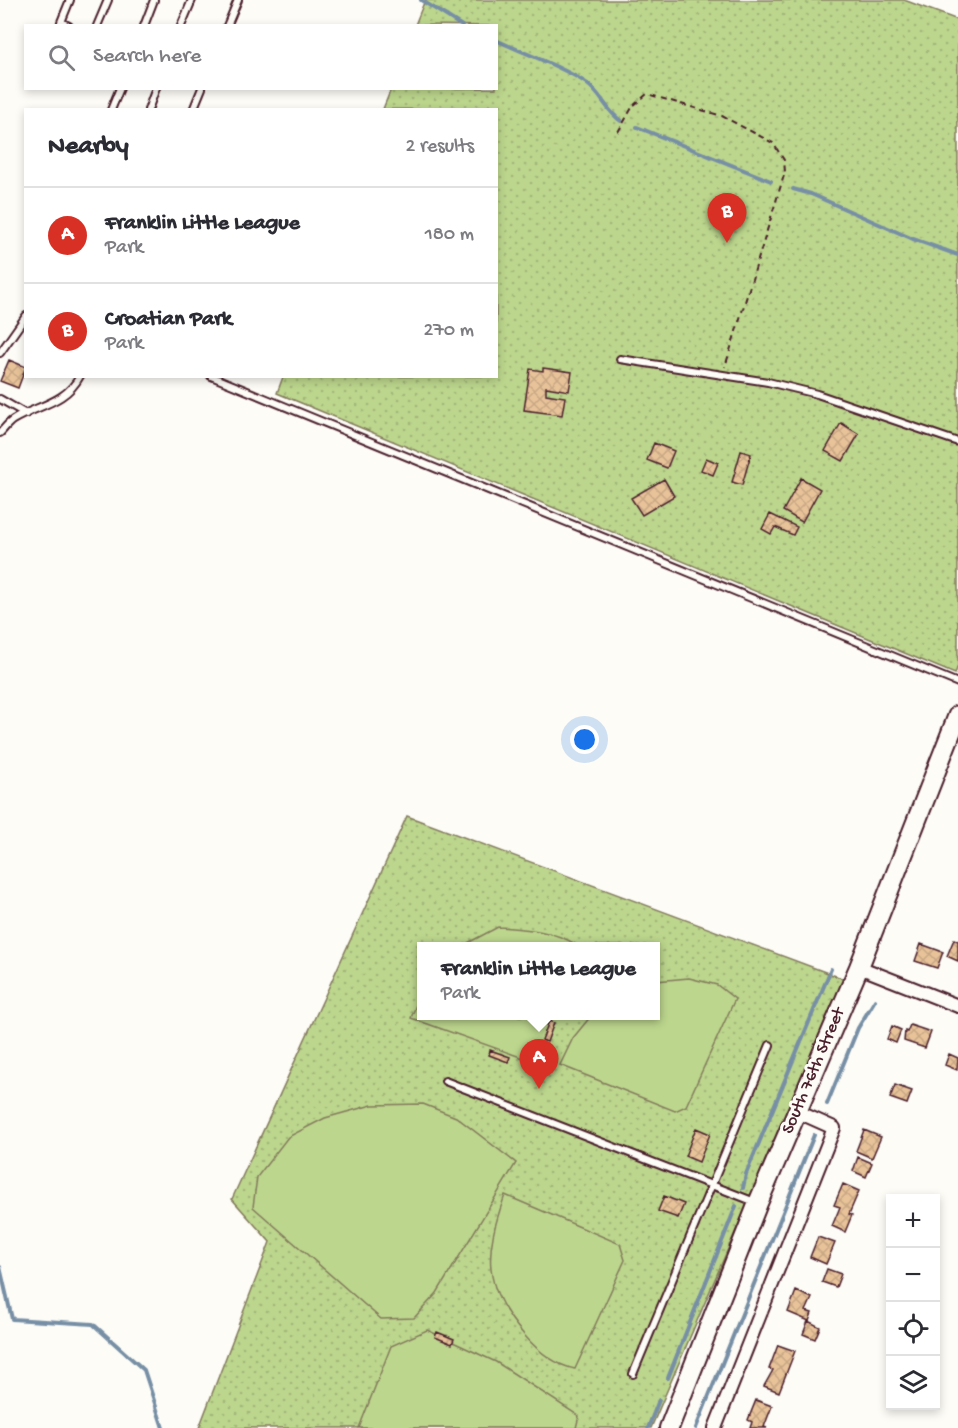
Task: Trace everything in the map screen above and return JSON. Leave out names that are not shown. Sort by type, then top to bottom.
[{"type":"main road","name":"South 76th Street","points":[[669,1428],[758,1203],[859,967],[958,715]]},
{"type":"street","points":[[859,967],[958,1006]]},
{"type":"street","points":[[715,1428],[834,1128],[796,1111]]},
{"type":"lane","points":[[65,24],[61,22],[70,0]]},
{"type":"lane","points":[[98,24],[108,0]]},
{"type":"lane","points":[[145,24],[154,0]]},
{"type":"lane","points":[[182,24],[192,0]]},
{"type":"lane","points":[[228,24],[238,0]]},
{"type":"lane","points":[[112,108],[119,90]]},
{"type":"lane","points":[[149,108],[155,90]]},
{"type":"lane","points":[[194,108],[201,90]]},
{"type":"lane","points":[[0,353],[24,319]]},
{"type":"lane","points":[[620,358],[768,382],[817,394],[958,442]]},
{"type":"lane","points":[[0,434],[12,420],[53,404],[76,384],[79,378]]},
{"type":"lane","points":[[216,378],[958,682]]},
{"type":"lane","points":[[0,399],[26,414]]},
{"type":"lane","points":[[633,1374],[770,1045]]},
{"type":"lane","points":[[445,1081],[758,1203]]},
{"type":"path","points":[[618,132],[633,106],[647,94],[722,116],[773,143],[784,160],[785,172],[722,376]]},
{"type":"green space","points":[[425,0],[904,0],[958,20],[958,666],[955,674],[277,393],[283,378],[498,378],[498,108],[383,108],[391,90],[498,90],[498,24],[415,24]]},
{"type":"green space","points":[[407,816],[844,979],[651,1428],[199,1428],[270,1242],[232,1199]]},
{"type":"green space","points":[[498,927],[548,933],[572,942],[470,942]]},
{"type":"green space","points":[[689,978],[717,985],[735,999],[686,1106],[675,1111],[560,1065],[573,1038],[588,1020],[660,1020],[660,981]]},
{"type":"green space","points":[[417,1003],[417,1020],[551,1020],[539,1056],[526,1059],[411,1018]]},
{"type":"green space","points":[[423,1104],[456,1117],[516,1163],[437,1293],[414,1318],[381,1319],[253,1207],[257,1177],[288,1137],[325,1118],[372,1105]]},
{"type":"green space","points":[[505,1195],[620,1244],[625,1260],[575,1369],[554,1361],[530,1342],[511,1318],[494,1285],[491,1269],[493,1235]]},
{"type":"green space","points":[[427,1330],[496,1362],[579,1416],[576,1428],[359,1428],[391,1346]]},
{"type":"building","points":[[9,360],[24,366],[18,388],[0,381]]},
{"type":"building","points":[[543,368],[572,372],[569,391],[546,387],[546,394],[565,397],[562,415],[524,410],[530,369],[543,371]]},
{"type":"building","points":[[841,423],[859,434],[843,461],[825,451]]},
{"type":"building","points":[[654,443],[674,451],[667,468],[647,460]]},
{"type":"building","points":[[741,451],[751,454],[742,485],[732,482]]},
{"type":"building","points":[[706,458],[718,463],[713,475],[701,470]]},
{"type":"building","points":[[801,478],[820,489],[802,522],[783,511]]},
{"type":"building","points":[[664,479],[674,496],[642,515],[631,498]]},
{"type":"building","points":[[770,514],[797,527],[793,535],[775,527],[771,534],[762,529]]},
{"type":"building","points":[[954,939],[958,941],[958,961],[947,956]]},
{"type":"building","points":[[921,944],[943,952],[937,968],[915,961]]},
{"type":"building","points":[[549,1021],[554,1023],[547,1042],[542,1040]]},
{"type":"building","points":[[910,1025],[931,1032],[925,1048],[904,1041],[905,1031],[907,1032]]},
{"type":"building","points":[[892,1026],[901,1030],[896,1043],[887,1039]]},
{"type":"building","points":[[490,1050],[510,1057],[508,1062],[489,1055]]},
{"type":"building","points":[[949,1054],[958,1058],[957,1070],[945,1065]]},
{"type":"building","points":[[895,1085],[912,1091],[907,1104],[890,1098]]},
{"type":"building","points":[[696,1128],[710,1134],[699,1162],[685,1156]]},
{"type":"building","points":[[864,1130],[881,1137],[872,1158],[856,1151]]},
{"type":"building","points":[[858,1157],[872,1163],[866,1177],[853,1171]]},
{"type":"building","points":[[843,1184],[859,1191],[849,1214],[852,1215],[845,1232],[832,1226],[840,1207],[834,1205]]},
{"type":"building","points":[[664,1196],[684,1204],[678,1218],[658,1211]]},
{"type":"building","points":[[818,1237],[835,1243],[826,1264],[810,1257]]},
{"type":"building","points":[[827,1269],[841,1274],[836,1287],[822,1282]]},
{"type":"building","points":[[796,1291],[812,1298],[806,1311],[812,1313],[809,1321],[788,1312]]},
{"type":"building","points":[[808,1321],[820,1327],[815,1339],[803,1334]]},
{"type":"building","points":[[437,1332],[454,1339],[452,1344],[435,1337]]},
{"type":"building","points":[[778,1345],[795,1351],[779,1392],[764,1386],[773,1370],[769,1369]]},
{"type":"building","points":[[756,1400],[772,1406],[764,1427],[767,1428],[750,1428],[752,1422],[748,1420]]},
{"type":"waterway","points":[[421,0],[459,24]]},
{"type":"waterway","points":[[498,41],[577,77],[591,87],[621,121]]},
{"type":"waterway","points":[[637,127],[771,181]]},
{"type":"waterway","points":[[793,189],[811,194],[913,239],[958,255]]},
{"type":"waterway","points":[[743,1188],[746,1174],[831,969]]},
{"type":"waterway","points":[[827,1104],[858,1028],[875,1000]]},
{"type":"waterway","points":[[696,1428],[814,1135]]},
{"type":"waterway","points":[[668,1378],[736,1206]]},
{"type":"waterway","points":[[0,1267],[12,1319],[93,1324],[144,1370],[163,1428]]},
{"type":"waterway","points":[[648,1428],[659,1400]]},
{"type":"place","name":"Croatian Park","points":[[727,243]]},
{"type":"place","name":"Franklin Little League","points":[[539,1089]]}]
